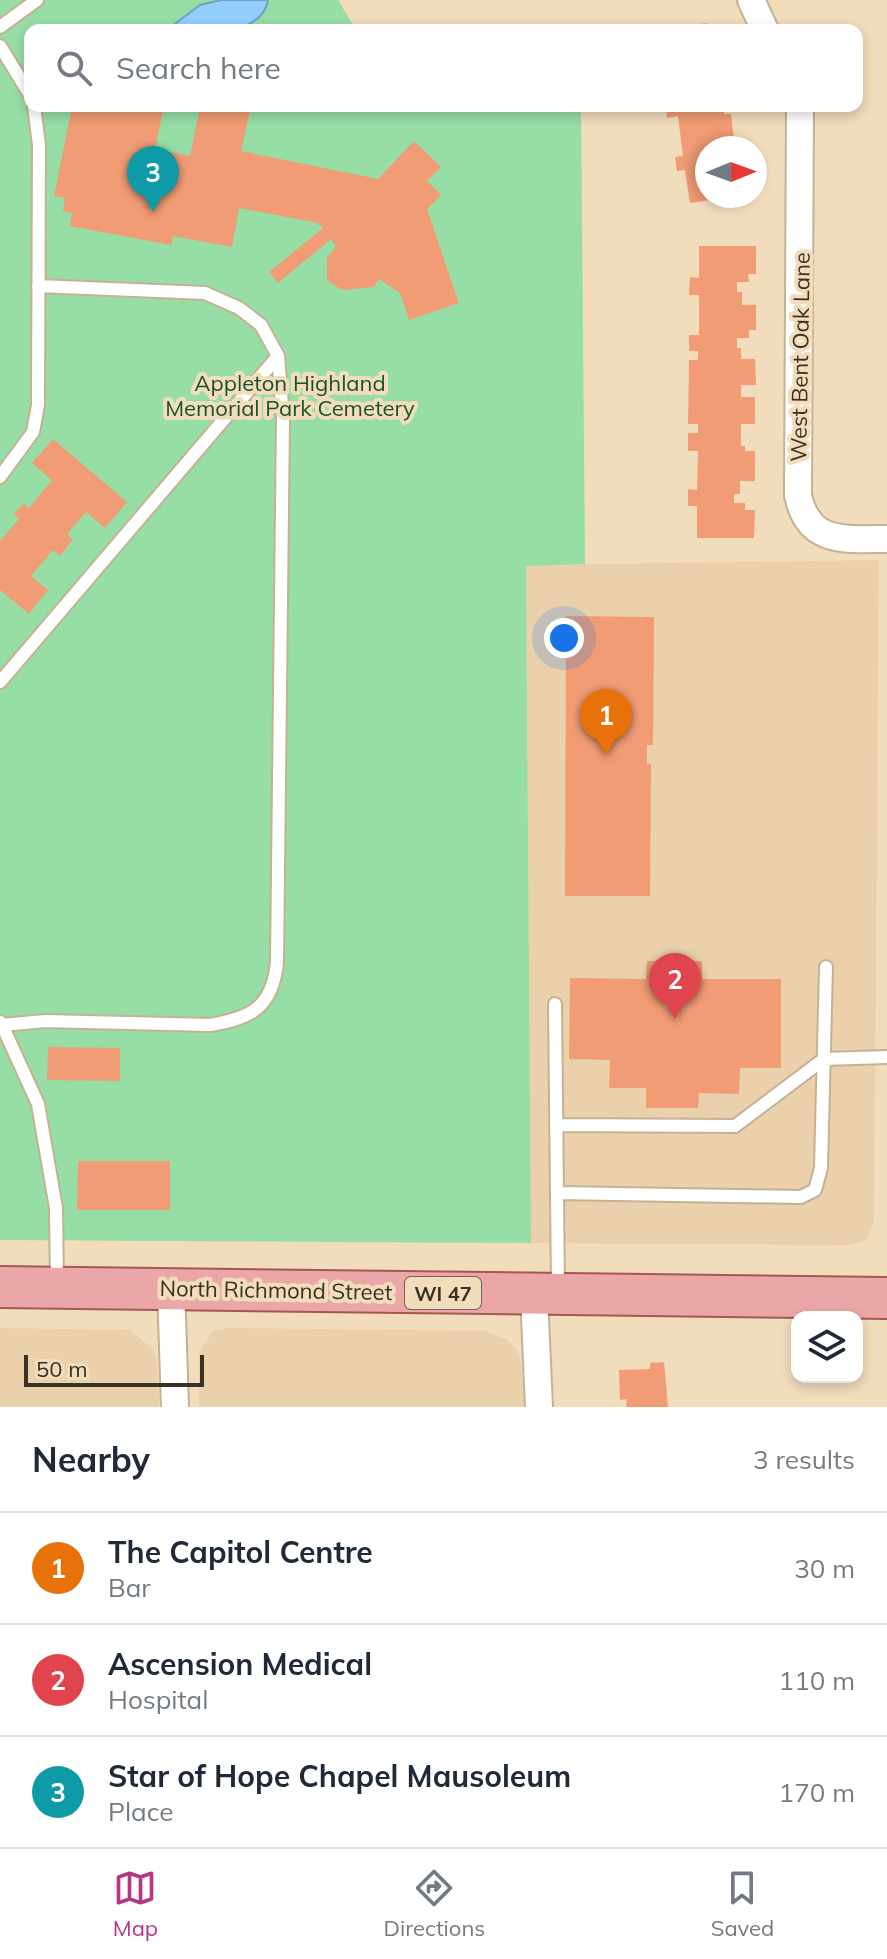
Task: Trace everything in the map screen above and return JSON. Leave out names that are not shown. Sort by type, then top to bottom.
[{"type":"main road","name":"North Richmond Street","points":[[0,1287],[887,1298]]},
{"type":"street","points":[[751,0],[762,24]]},
{"type":"street","name":"West Bent Oak Lane","points":[[800,112],[798,495],[807,520],[826,535],[887,539]]},
{"type":"street","points":[[171,1288],[175,1407]]},
{"type":"street","points":[[539,1407],[546,1295]]},
{"type":"lane","points":[[0,27],[37,0]]},
{"type":"lane","points":[[0,46],[24,85]]},
{"type":"lane","points":[[0,477],[33,432],[38,405],[39,145],[35,112]]},
{"type":"lane","points":[[38,286],[205,293],[239,308],[261,325],[278,356],[283,418],[275,984],[265,1002],[250,1014],[210,1025],[45,1021],[1,1024],[38,1104],[56,1208],[57,1287]]},
{"type":"lane","points":[[0,682],[278,356]]},
{"type":"lane","points":[[557,1193],[801,1197],[815,1190],[820,1180],[826,967]]},
{"type":"lane","points":[[546,1295],[557,1193],[555,1004]]},
{"type":"lane","points":[[556,1125],[735,1126],[824,1059],[887,1057]]},
{"type":"shaded area","points":[[879,560],[874,1220],[867,1240],[851,1245],[531,1243],[526,565]]},
{"type":"shaded area","points":[[0,1328],[129,1330],[152,1348],[157,1360],[159,1407],[0,1407]]},
{"type":"shaded area","points":[[227,1328],[486,1331],[507,1340],[517,1350],[525,1407],[199,1407],[199,1352],[213,1331]]},
{"type":"green space","name":"Appleton Highland Memorial Park Cemetery","points":[[0,0],[338,0],[352,24],[24,24],[24,112],[581,112],[585,564],[526,566],[531,1243],[0,1240]]},
{"type":"water","points":[[221,0],[268,0],[263,13],[248,24],[175,24],[200,5]]},
{"type":"building","points":[[71,112],[163,112],[155,149],[190,156],[199,112],[250,112],[241,151],[378,179],[414,141],[441,167],[427,181],[441,195],[427,209],[459,303],[409,320],[400,293],[379,279],[374,287],[342,290],[327,280],[327,258],[336,246],[331,239],[278,283],[269,272],[323,228],[318,223],[239,208],[232,247],[173,236],[171,245],[70,226],[72,213],[63,211],[65,198],[54,196]]},
{"type":"building","points":[[666,112],[731,114],[734,136],[695,136],[695,202],[690,203],[685,170],[677,171],[675,157],[683,156],[678,116],[667,118]]},
{"type":"building","points":[[699,246],[756,246],[756,274],[748,274],[749,282],[737,282],[737,292],[742,292],[742,305],[756,305],[756,330],[749,330],[749,338],[737,338],[741,359],[755,359],[756,385],[741,385],[741,397],[755,397],[755,424],[741,424],[741,446],[745,446],[745,451],[755,451],[755,481],[740,481],[740,494],[734,494],[734,503],[745,503],[745,510],[755,510],[754,538],[697,538],[697,506],[688,506],[688,489],[697,490],[698,451],[688,451],[688,433],[698,433],[698,424],[688,424],[689,360],[698,360],[698,351],[689,351],[689,335],[699,335],[699,295],[689,295],[690,277],[699,278]]},
{"type":"building","points":[[53,439],[127,502],[105,528],[86,512],[67,534],[73,539],[60,556],[53,550],[31,576],[48,590],[29,614],[0,590],[0,541],[19,519],[14,514],[24,503],[29,508],[52,480],[32,463]]},
{"type":"building","points":[[566,616],[654,617],[653,745],[647,745],[647,764],[651,764],[650,896],[565,896]]},
{"type":"building","points":[[647,961],[702,961],[702,979],[781,979],[781,1068],[740,1068],[739,1094],[699,1093],[698,1108],[646,1108],[646,1088],[609,1088],[610,1060],[569,1059],[570,978],[646,979]]},
{"type":"building","points":[[48,1047],[120,1048],[120,1081],[47,1080]]},
{"type":"building","points":[[78,1161],[170,1161],[170,1210],[77,1210]]},
{"type":"building","points":[[664,1362],[668,1407],[626,1407],[627,1399],[620,1400],[619,1370],[650,1369],[650,1363]]},
{"type":"place","name":"Star of Hope Chapel Mausoleum","points":[[153,212]]},
{"type":"place","name":"The Capitol Centre","points":[[606,755]]},
{"type":"place","name":"Ascension Medical","points":[[675,1019]]}]
